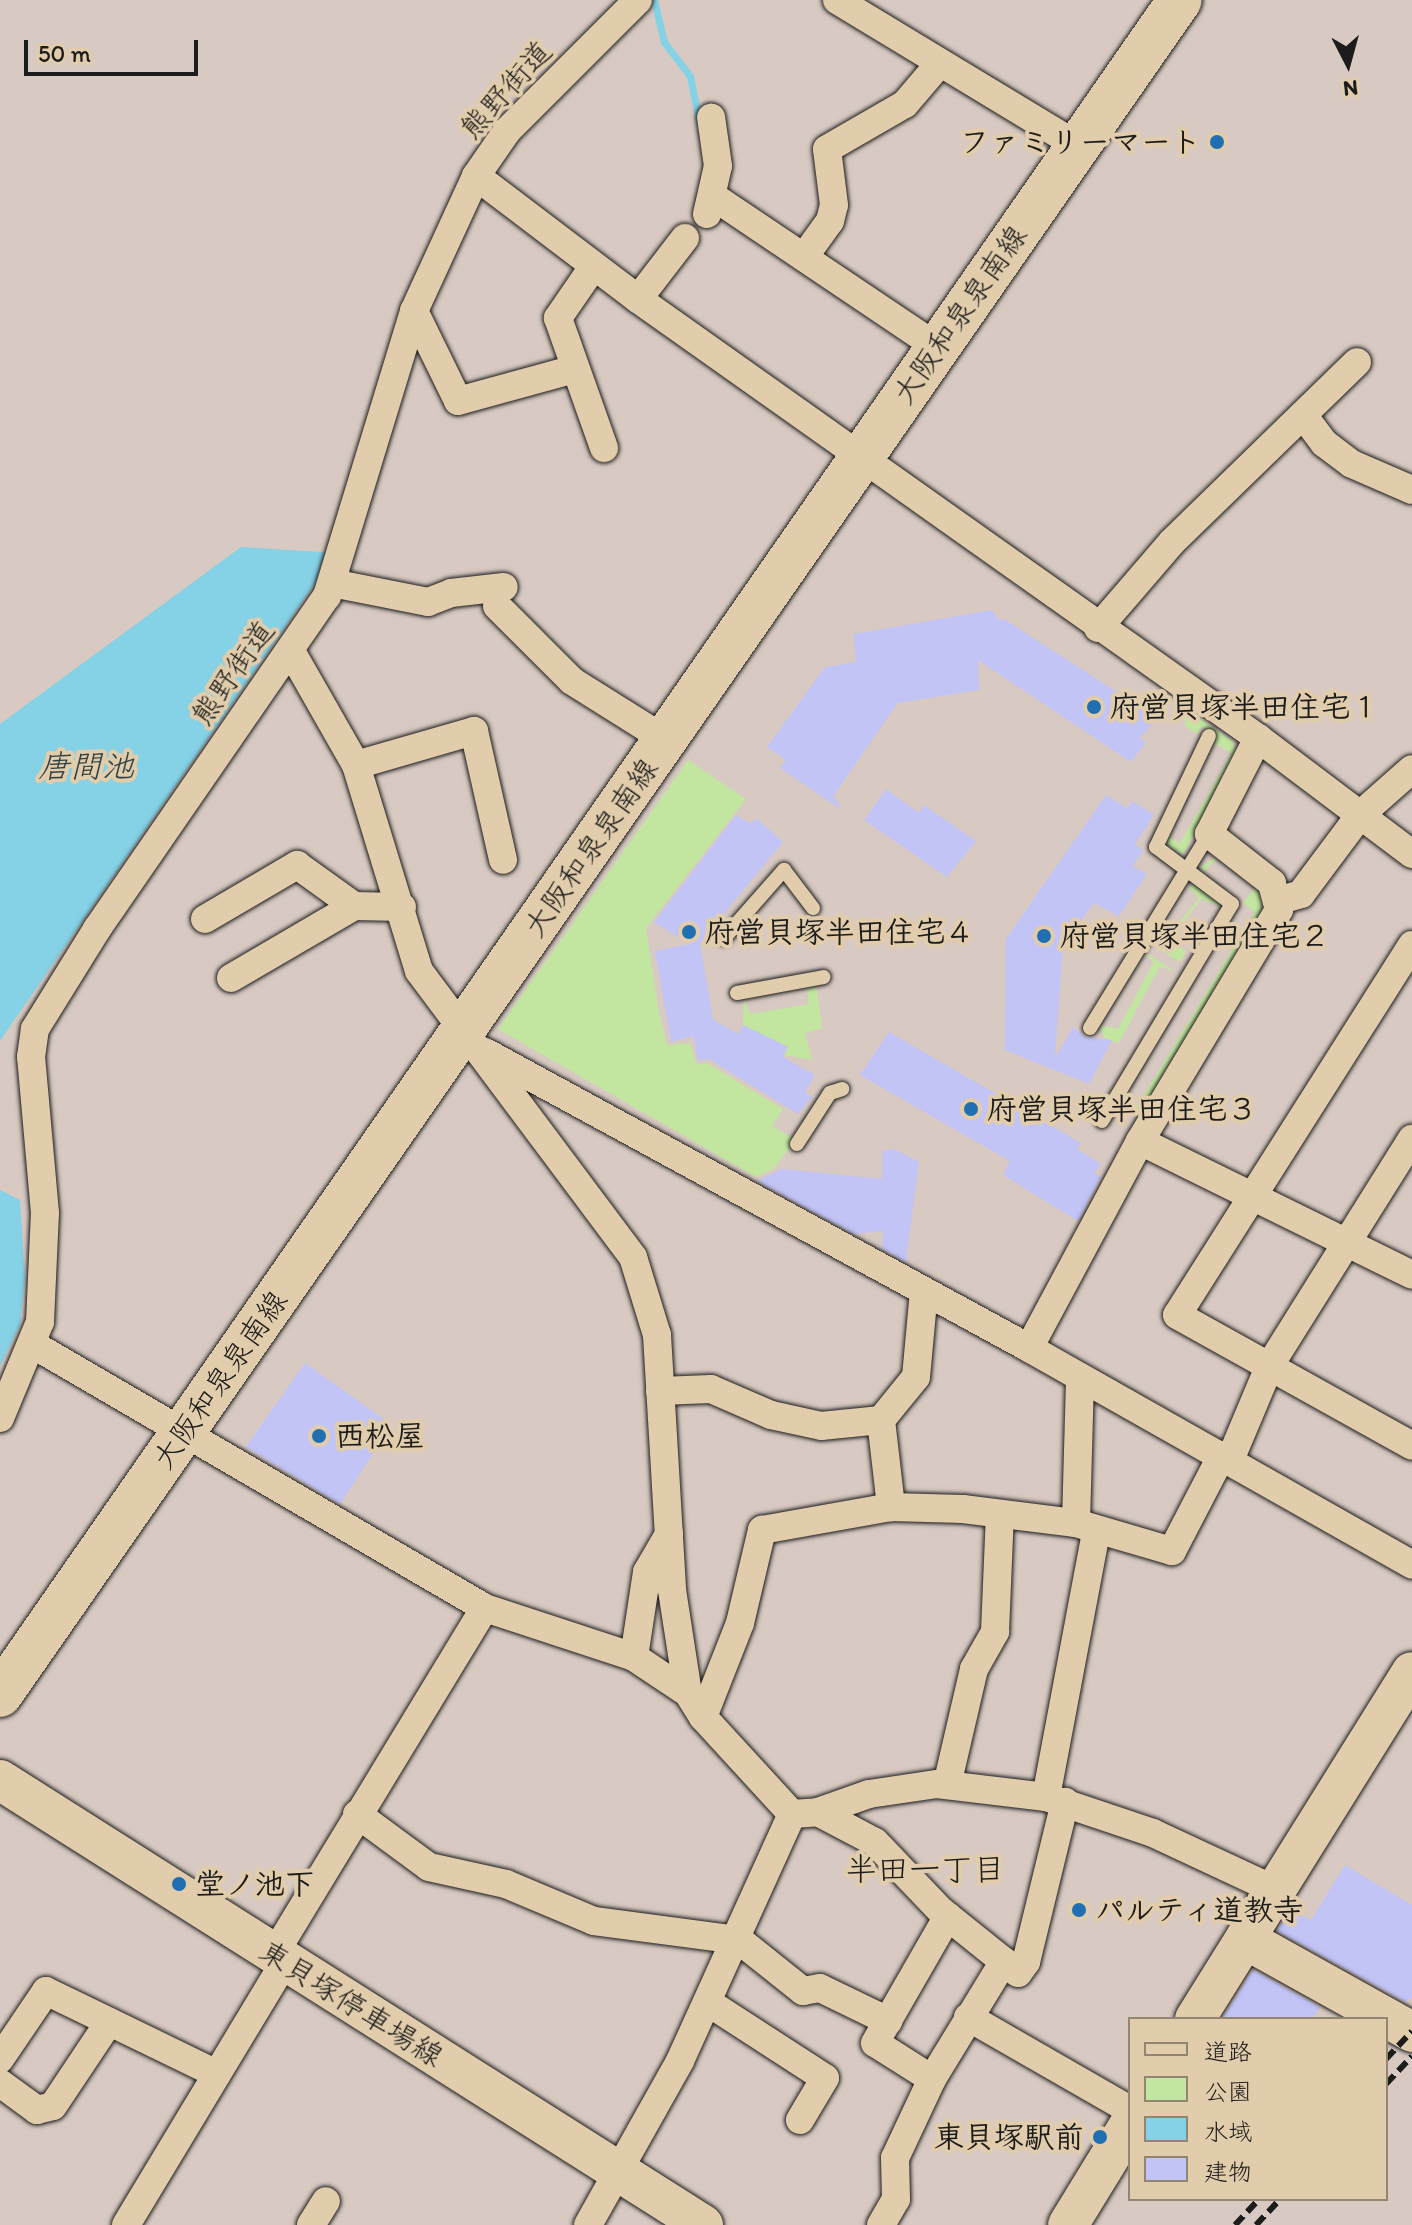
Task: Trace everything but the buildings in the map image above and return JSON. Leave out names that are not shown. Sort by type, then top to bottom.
[{"type":"main road","name":"大阪和泉泉南線","points":[[0,1695],[185,1430],[467,1039],[666,740],[1180,0]]},
{"type":"main road","points":[[1196,2017],[1412,1672]]},
{"type":"main road","name":"東貝塚停車場線","points":[[0,1780],[278,1960],[703,2225]]},
{"type":"main road","points":[[1245,1939],[1384,2017]]},
{"type":"main road","points":[[1388,2019],[1412,2032]]},
{"type":"main road","points":[[1068,2225],[1128,2127]]},
{"type":"street","name":"熊野街道","points":[[0,1418],[40,1322],[45,1213],[31,1057],[35,1029],[97,929],[291,651],[332,583],[414,311],[476,176],[507,131],[638,0]]},
{"type":"street","points":[[837,0],[1078,146]]},
{"type":"street","points":[[804,257],[830,221],[834,205],[827,149],[905,104],[940,63]]},
{"type":"street","points":[[711,117],[718,166],[711,206],[804,257],[937,347]]},
{"type":"street","points":[[476,176],[593,267],[1098,628],[1258,738],[1412,854]]},
{"type":"street","points":[[638,299],[685,238]]},
{"type":"street","points":[[593,267],[558,318],[604,448]]},
{"type":"street","points":[[414,311],[458,401],[575,369]]},
{"type":"street","points":[[1098,628],[1172,542],[1357,362]]},
{"type":"street","points":[[1303,415],[1324,443],[1352,464],[1411,488]]},
{"type":"street","points":[[332,583],[428,602],[451,593],[501,597],[572,681],[666,740]]},
{"type":"street","points":[[291,651],[356,765],[402,907],[419,971],[633,1257],[657,1335],[669,1534],[688,1693]]},
{"type":"street","points":[[356,765],[474,731],[503,860]]},
{"type":"street","points":[[1029,1348],[1140,1141],[1279,910],[1272,883],[1209,834],[1258,738]]},
{"type":"street","points":[[1277,901],[1301,894],[1360,815],[1412,769]]},
{"type":"street","points":[[205,919],[297,865],[354,906]]},
{"type":"street","points":[[231,978],[354,906],[402,907]]},
{"type":"street","points":[[1412,945],[1177,1315],[1412,1446]]},
{"type":"street","points":[[467,1039],[1029,1348],[1080,1380],[1226,1458],[1412,1565]]},
{"type":"street","points":[[703,1717],[740,1623],[762,1530],[891,1507],[1000,1514],[1086,1528],[1172,1551],[1226,1458],[1270,1365],[1412,1139]]},
{"type":"street","points":[[1140,1141],[1256,1194],[1412,1275]]},
{"type":"street","points":[[660,1391],[711,1389],[771,1415],[821,1426],[881,1420],[916,1377],[924,1291]]},
{"type":"street","points":[[32,1344],[185,1430],[485,1608],[634,1657],[688,1693],[703,1717],[805,1813],[875,1842],[948,1916],[1018,1973],[1026,1962],[1056,1800],[1086,1528],[1080,1380]]},
{"type":"street","points":[[881,1420],[891,1507]]},
{"type":"street","points":[[947,1785],[974,1669],[995,1632],[1000,1514]]},
{"type":"street","points":[[634,1657],[647,1572],[669,1534]]},
{"type":"street","points":[[126,2225],[217,2074],[357,1814],[485,1608]]},
{"type":"street","points":[[588,2225],[709,2003],[805,1813],[869,1794],[947,1785],[1056,1800],[1153,1833],[1275,1890]]},
{"type":"street","points":[[357,1814],[429,1867],[506,1884],[594,1921],[739,1940],[803,1991],[820,1988],[888,2021]]},
{"type":"street","points":[[932,2079],[875,2043],[948,1916]]},
{"type":"street","points":[[881,2225],[896,2199],[895,2158],[932,2079],[1004,1961]]},
{"type":"street","points":[[0,2059],[46,1991],[217,2074]]},
{"type":"street","points":[[709,2003],[825,2078],[800,2120]]},
{"type":"street","points":[[968,2017],[1128,2109]]},
{"type":"street","points":[[0,2083],[37,2110],[53,2106],[109,2022]]},
{"type":"lane","points":[[1102,1121],[1232,904],[1156,847],[1209,736]]},
{"type":"lane","points":[[1090,1028],[1209,834]]},
{"type":"lane","points":[[724,938],[784,870],[813,908]]},
{"type":"lane","points":[[737,993],[824,977]]},
{"type":"lane","points":[[797,1144],[830,1093],[842,1089]]},
{"type":"green space","points":[[1184,708],[1233,741],[1237,757],[1183,854],[1163,843],[1167,836],[1180,843],[1232,753],[1214,743],[1216,734],[1202,727],[1198,734],[1184,726],[1186,721],[1179,716]]},
{"type":"green space","points":[[688,760],[746,799],[646,928],[659,1013],[667,1045],[690,1043],[697,1065],[707,1063],[783,1109],[772,1126],[796,1140],[773,1169],[756,1177],[498,1029]]},
{"type":"green space","points":[[1221,853],[1265,890],[1268,902],[1143,1112],[1131,1114],[1120,1104],[1138,1105],[1255,912],[1243,903],[1255,888],[1218,857],[1205,871],[1201,867]]},
{"type":"green space","points":[[1195,883],[1221,901],[1221,907],[1201,899],[1171,939],[1186,951],[1180,962],[1145,940],[1161,924],[1173,931],[1199,898],[1189,888]]},
{"type":"green space","points":[[1138,948],[1176,972],[1160,966],[1119,1043],[1104,1038],[1100,1025],[1118,1029],[1154,962]]},
{"type":"green space","points":[[812,985],[817,990],[822,1028],[805,1033],[812,1060],[784,1055],[788,1047],[743,1025],[744,999],[750,1014],[809,1004],[807,989]]},
{"type":"water","name":"唐間池","points":[[241,547],[336,553],[0,1041],[0,724]]},
{"type":"water","points":[[0,1190],[20,1200],[25,1278],[20,1325],[0,1366]]},
{"type":"waterway","points":[[654,0],[664,42],[690,76],[699,122]]},
{"type":"railway","points":[[1388,2057],[1412,2031]]},
{"type":"railway","points":[[1388,2082],[1412,2056]]},
{"type":"railway","points":[[1235,2225],[1257,2201]]},
{"type":"railway","points":[[1256,2225],[1278,2201]]},
{"type":"place","name":"ファミリーマート","points":[[1217,142]]},
{"type":"place","name":"府営貝塚半田住宅１","points":[[1094,707]]},
{"type":"place","name":"府営貝塚半田住宅４","points":[[689,932]]},
{"type":"place","name":"府営貝塚半田住宅２","points":[[1044,936]]},
{"type":"place","name":"府営貝塚半田住宅３","points":[[971,1109]]},
{"type":"place","name":"西松屋","points":[[319,1436]]},
{"type":"place","name":"堂ノ池下","points":[[179,1884]]},
{"type":"place","name":"パルティ道教寺","points":[[1079,1910]]},
{"type":"place","name":"東貝塚駅前","points":[[1100,2137]]},
{"type":"district","name":"半田一丁目","points":[[925,1869]]}]
